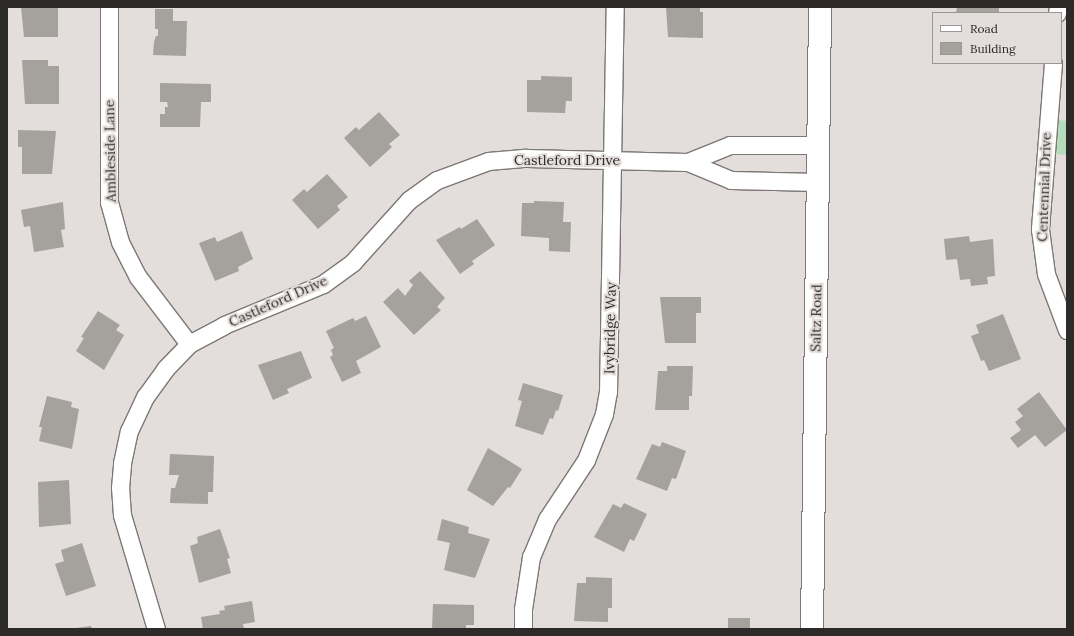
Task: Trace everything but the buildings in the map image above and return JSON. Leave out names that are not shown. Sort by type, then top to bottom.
[{"type":"street","name":"Ambleside Lane","points":[[109,7],[109,202],[120,242],[138,277],[189,344]]},
{"type":"street","name":"Ivybridge Way","points":[[523,629],[523,609],[531,557],[547,519],[586,460],[604,414],[610,370],[615,7]]},
{"type":"street","name":"Saltz Road","points":[[812,629],[820,7]]},
{"type":"street","name":"Centennial Drive","points":[[1053,64],[1040,229],[1046,274],[1054,300],[1067,330]]},
{"type":"street","name":"Castleford Drive","points":[[688,162],[730,145],[818,145]]},
{"type":"street","name":"Castleford Drive","points":[[156,629],[122,515],[120,488],[122,463],[129,431],[145,396],[165,369],[189,344],[224,325],[323,284],[353,262],[409,200],[437,180],[488,161],[526,158],[688,162],[731,180],[818,182]]},
{"type":"green space","points":[[1057,120],[1067,121],[1067,155],[1054,154]]}]
